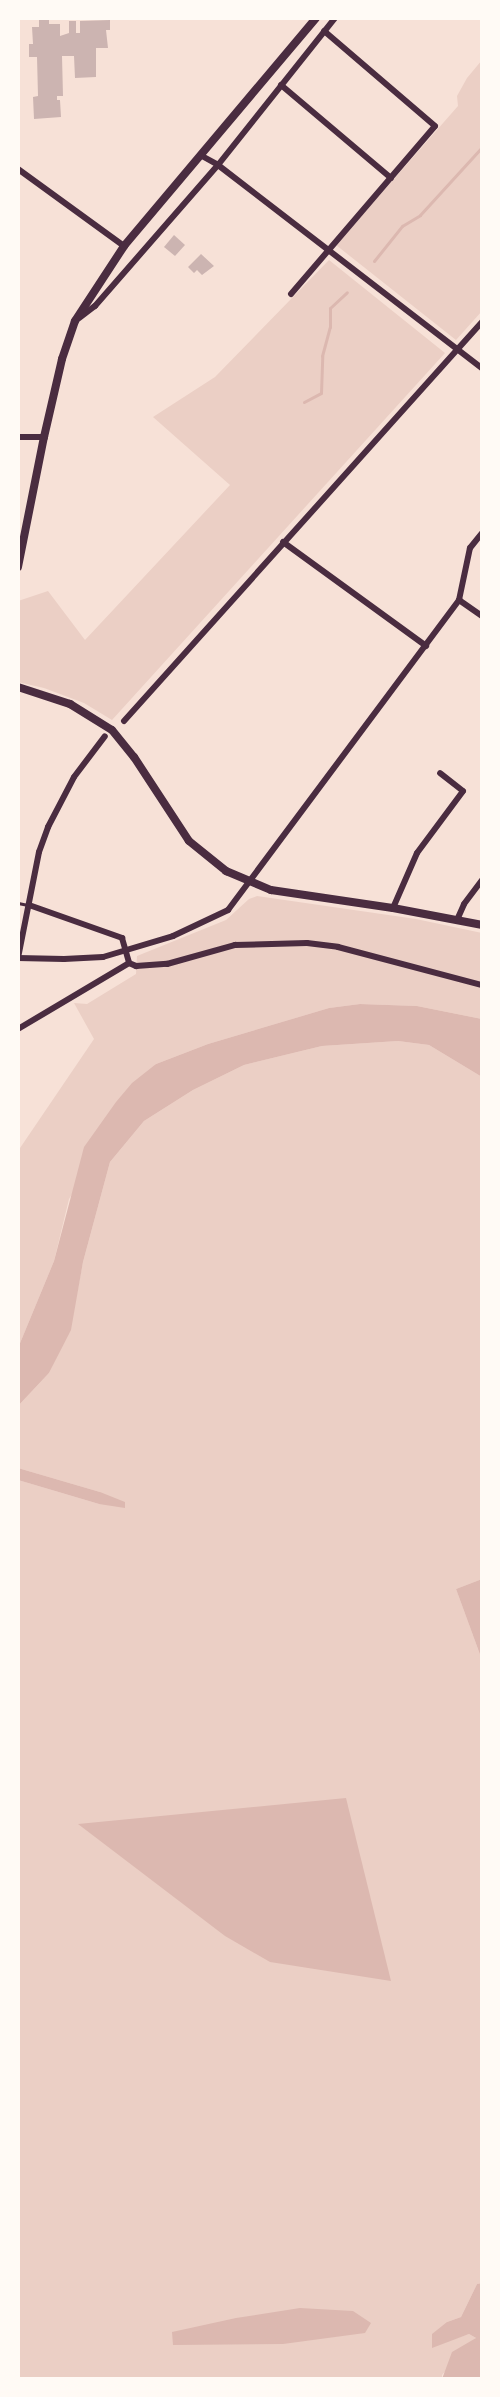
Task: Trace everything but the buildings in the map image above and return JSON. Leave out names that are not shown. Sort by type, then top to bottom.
[{"type":"street","points":[[18,567],[62,359],[75,321],[124,246],[316,18]]},
{"type":"street","points":[[75,321],[95,306],[218,165],[335,18]]},
{"type":"street","points":[[291,294],[330,252],[435,126],[324,31]]},
{"type":"street","points":[[281,85],[392,178]]},
{"type":"street","points":[[202,156],[218,165],[482,368]]},
{"type":"street","points":[[18,169],[124,246]]},
{"type":"street","points":[[124,721],[482,322]]},
{"type":"street","points":[[18,437],[44,437]]},
{"type":"street","points":[[105,735],[74,777],[48,827],[39,852],[18,958],[64,960],[104,957],[173,936],[228,910],[459,600],[470,548],[482,532]]},
{"type":"street","points":[[283,542],[426,646]]},
{"type":"street","points":[[459,600],[482,616]]},
{"type":"street","points":[[18,687],[70,704],[112,730],[134,757],[189,841],[226,871],[247,882],[299,895],[393,908],[482,925]]},
{"type":"street","points":[[393,908],[417,853],[464,791],[440,774]]},
{"type":"street","points":[[457,920],[464,904],[482,880]]},
{"type":"street","points":[[29,905],[122,938],[129,963]]},
{"type":"street","points":[[129,963],[136,966],[167,964],[235,945],[307,942],[338,947],[482,985]]},
{"type":"street","points":[[18,1029],[129,963]]},
{"type":"lane","points":[[18,903],[29,905]]},
{"type":"shaded area","points":[[482,60],[482,311],[456,340],[336,245],[458,106],[457,96],[467,78]]},
{"type":"shaded area","points":[[329,260],[445,353],[112,720],[84,703],[44,688],[18,682],[18,601],[48,591],[85,640],[230,485],[153,417],[215,377]]},
{"type":"shaded area","points":[[257,896],[416,919],[482,933],[482,1019],[417,1006],[360,1004],[329,1008],[208,1044],[156,1064],[69,1199],[54,1261],[18,1348],[18,1151],[94,1039],[74,1003],[87,1004],[136,974],[137,956],[226,920],[249,899]]},
{"type":"shaded area","points":[[360,1004],[417,1006],[482,1019],[482,1077],[429,1045],[398,1041],[322,1046],[244,1065],[193,1090],[144,1121],[110,1162],[83,1262],[71,1330],[49,1373],[18,1406],[18,1348],[54,1261],[84,1147],[132,1083],[156,1064],[208,1044],[329,1008]]},
{"type":"shaded area","points":[[398,1041],[429,1045],[482,1077],[482,1579],[456,1589],[482,1660],[482,2283],[477,2284],[461,2317],[447,2322],[454,2339],[469,2334],[476,2338],[442,2375],[442,2379],[18,2379],[18,1480],[99,1504],[100,1492],[18,1468],[18,1406],[49,1373],[70,1330],[83,1262],[110,1162],[144,1121],[193,1090],[244,1065],[322,1046]]},
{"type":"shaded area","points":[[18,1468],[100,1492],[125,1502],[125,1508],[99,1504],[18,1480]]},
{"type":"shaded area","points":[[482,1579],[482,1660],[456,1589]]},
{"type":"shaded area","points":[[346,1798],[391,1981],[270,1962],[225,1936],[78,1824]]},
{"type":"shaded area","points":[[482,2283],[482,2379],[442,2379],[452,2352],[476,2338],[469,2334],[432,2348],[432,2334],[447,2322],[461,2317],[477,2284]]},
{"type":"shaded area","points":[[300,2308],[353,2311],[371,2323],[365,2333],[283,2344],[173,2345],[172,2332],[236,2318]]},
{"type":"waterway","points":[[374,261],[402,226],[420,215],[482,147]]},
{"type":"waterway","points":[[304,402],[321,393],[322,356],[330,327],[330,308],[347,292]]}]
